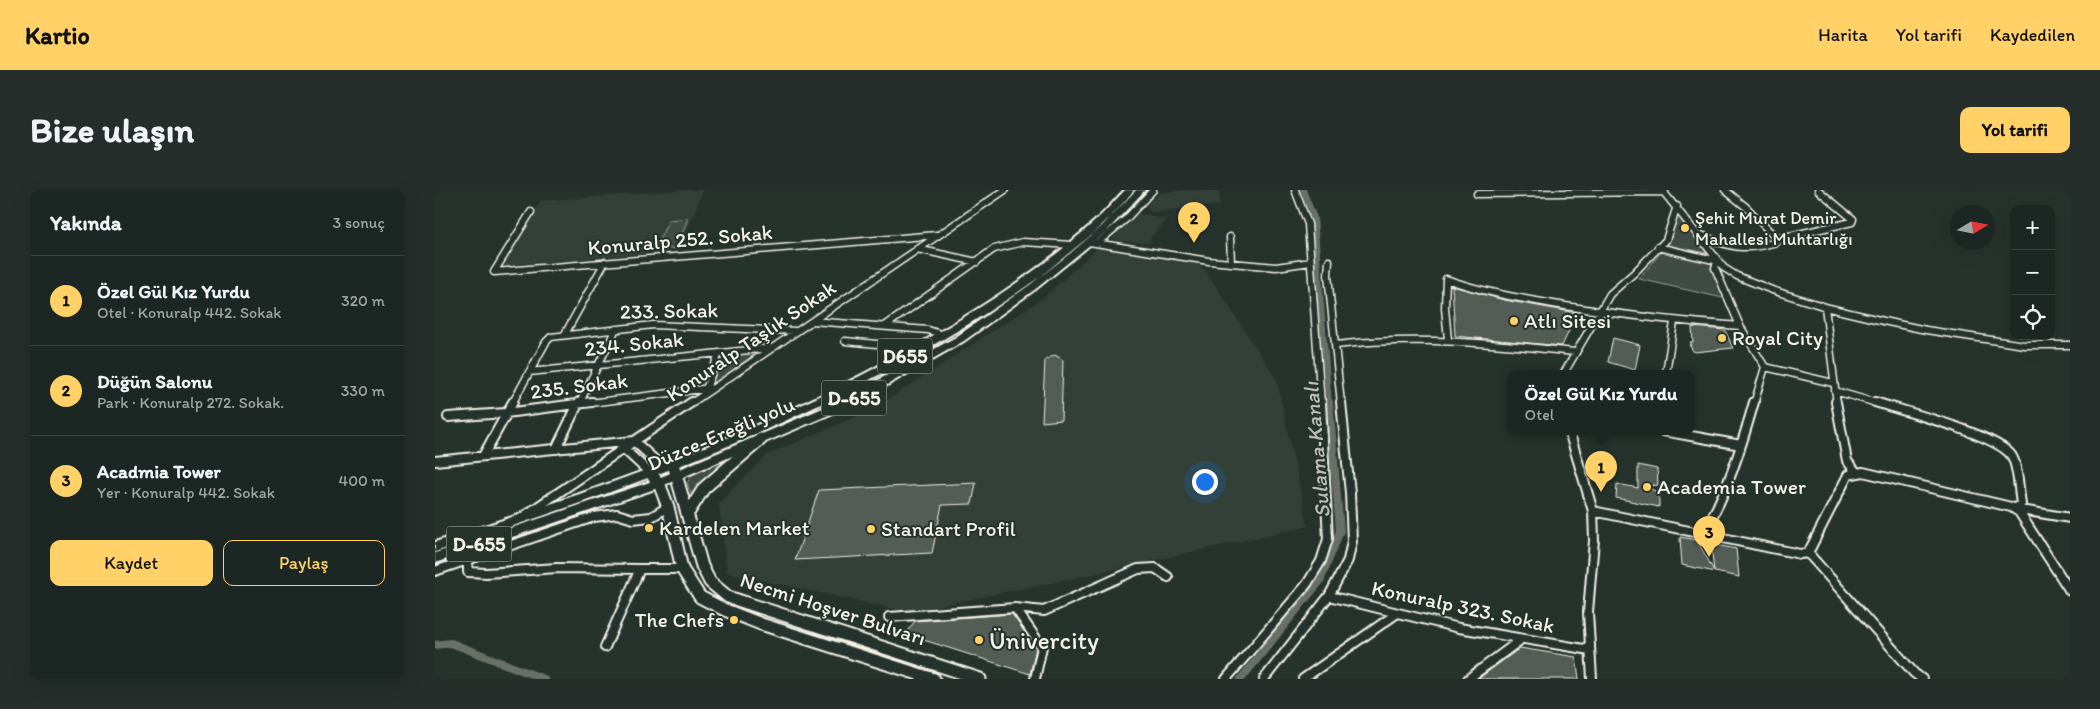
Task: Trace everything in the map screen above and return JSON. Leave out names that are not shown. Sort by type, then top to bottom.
[{"type":"highway","name":"Düzce-Ereğli yolu","points":[[435,558],[523,530],[659,482],[675,469],[832,396],[944,335],[1026,282],[1095,227],[1130,190]]},
{"type":"highway","name":"Düzce-Ereğli yolu","points":[[435,547],[516,521],[650,473],[675,469],[763,438],[849,402],[960,339],[1034,286],[1093,242],[1141,190]]},
{"type":"main road","points":[[688,513],[704,488],[763,438]]},
{"type":"main road","name":"Necmi Hoşver Bulvarı","points":[[675,469],[697,551],[708,581],[728,597],[980,679]]},
{"type":"main road","points":[[650,473],[659,482]]},
{"type":"main road","name":"Necmi Hoşver Bulvarı","points":[[659,482],[676,536],[682,569],[700,597],[725,610],[761,624],[934,679]]},
{"type":"street","name":"Konuralp Taşlık Sokak","points":[[516,521],[709,388],[796,332],[1005,190]]},
{"type":"street","points":[[1093,242],[1126,219],[1153,190]]},
{"type":"street","points":[[1226,679],[1307,584],[1321,560],[1328,539],[1326,476],[1316,358],[1308,224],[1295,190]]},
{"type":"street","points":[[1725,190],[1746,207],[1776,239]]},
{"type":"street","points":[[1776,239],[1852,222],[1853,220],[1818,190]]},
{"type":"street","points":[[1477,194],[1663,191],[1699,234],[1717,261],[1737,276],[1772,290],[1825,307],[1926,330],[2024,345],[2070,345]]},
{"type":"street","points":[[1566,370],[1610,294],[1634,273],[1666,240],[1677,206]]},
{"type":"street","name":"Konuralp 252. Sokak","points":[[531,212],[494,272],[939,234]]},
{"type":"street","points":[[1699,234],[1731,248],[1743,250],[1777,242],[1776,239]]},
{"type":"street","points":[[1230,237],[1231,263]]},
{"type":"street","points":[[885,326],[994,249],[1009,243],[1027,241],[1071,245]]},
{"type":"street","points":[[1093,242],[1155,251],[1190,259],[1231,263],[1276,267],[1311,262]]},
{"type":"street","points":[[1659,247],[1717,261]]},
{"type":"street","points":[[917,249],[977,262]]},
{"type":"street","points":[[1265,679],[1329,596],[1348,560],[1352,541],[1350,492],[1337,372],[1329,283],[1329,261]]},
{"type":"street","points":[[1717,261],[1715,268],[1740,326],[1765,367],[1834,387],[1955,427],[1983,437],[2006,449],[2012,456],[2021,504],[2015,509]]},
{"type":"street","points":[[565,334],[605,262]]},
{"type":"street","points":[[1448,340],[1445,308],[1446,278],[1479,292],[1674,322],[1740,326]]},
{"type":"street","points":[[1825,307],[1834,387],[1847,461],[1857,473]]},
{"type":"street","points":[[812,321],[929,330],[944,335]]},
{"type":"street","points":[[1666,370],[1674,322]]},
{"type":"street","name":"233. Sokak","points":[[529,372],[545,342],[551,337],[565,334],[662,325],[705,325],[755,331],[796,332]]},
{"type":"street","points":[[556,449],[616,329]]},
{"type":"street","points":[[1336,345],[1365,341],[1448,340],[1575,352]]},
{"type":"street","points":[[845,341],[920,348]]},
{"type":"street","name":"234. Sokak","points":[[529,372],[772,348]]},
{"type":"street","points":[[709,388],[719,353]]},
{"type":"street","points":[[1703,534],[1712,520],[1741,445],[1765,367]]},
{"type":"street","points":[[483,456],[529,372]]},
{"type":"street","name":"235. Sokak","points":[[449,417],[507,413],[709,388]]},
{"type":"street","points":[[1570,435],[1593,511],[1594,540],[1588,612],[1592,679]]},
{"type":"street","points":[[1685,435],[1741,445]]},
{"type":"street","points":[[435,461],[634,441],[659,464],[675,469]]},
{"type":"street","points":[[623,448],[650,473]]},
{"type":"street","points":[[1808,553],[1848,474],[1863,472],[2015,509],[2070,518]]},
{"type":"street","points":[[435,571],[594,518],[617,514],[633,518],[651,517],[668,507]]},
{"type":"street","points":[[2015,509],[2019,512],[2070,591]]},
{"type":"street","points":[[1593,511],[1800,554],[1808,553]]},
{"type":"street","points":[[1808,553],[1914,673],[1922,679]]},
{"type":"street","points":[[468,560],[468,572],[486,573],[557,568],[682,569]]},
{"type":"street","points":[[889,616],[1015,608],[1045,610],[1138,569],[1153,566],[1160,568],[1168,577]]},
{"type":"street","points":[[605,647],[640,569]]},
{"type":"street","name":"Konuralp 323. Sokak","points":[[1329,596],[1396,614],[1519,641],[1590,650]]},
{"type":"street","points":[[1015,608],[1042,647],[1035,679]]},
{"type":"street","points":[[1303,679],[1396,614]]},
{"type":"street","points":[[1468,679],[1519,641]]},
{"type":"shaded area","points":[[703,190],[680,250],[500,267],[541,201]]},
{"type":"shaded area","points":[[1187,190],[1219,190],[1220,205],[1151,212],[1146,205],[1160,193]]},
{"type":"shaded area","points":[[1138,213],[1166,220],[1151,237],[1150,243],[1119,241],[1112,238]]},
{"type":"shaded area","points":[[1680,215],[1708,253],[1665,245]]},
{"type":"shaded area","points":[[688,218],[677,248],[654,250],[669,220]]},
{"type":"shaded area","name":"Standart Profil","points":[[1097,248],[1181,254],[1205,270],[1277,380],[1308,526],[1089,575],[908,612],[727,573],[719,503],[767,455],[872,410],[1043,298]]},
{"type":"shaded area","points":[[1662,251],[1711,262],[1727,299],[1639,279]]},
{"type":"shaded area","points":[[759,351],[716,382],[710,383],[721,355]]},
{"type":"shaded area","points":[[739,453],[693,499],[687,483],[692,475]]},
{"type":"building","name":"Atlı Sitesi","points":[[1452,286],[1504,300],[1577,313],[1562,346],[1455,336]]},
{"type":"building","name":"Royal City","points":[[1692,327],[1725,330],[1733,348],[1694,352],[1689,345],[1692,345],[1690,342],[1693,342]]},
{"type":"building","points":[[1613,338],[1640,345],[1635,370],[1608,362]]},
{"type":"building","points":[[1055,355],[1063,360],[1061,420],[1042,422],[1045,360]]},
{"type":"building","name":"Academia Tower","points":[[1638,465],[1657,469],[1658,485],[1647,486],[1659,494],[1659,507],[1616,498],[1617,484],[1638,488]]},
{"type":"building","name":"Standart Profil","points":[[976,483],[972,504],[942,505],[932,553],[795,560],[819,490]]},
{"type":"building","points":[[1680,537],[1697,540],[1714,571],[1711,544],[1736,549],[1739,577],[1682,565]]},
{"type":"building","name":"Ünivercity","points":[[1012,614],[1036,648],[1030,674],[905,634],[915,621]]},
{"type":"building","points":[[1520,648],[1576,657],[1579,679],[1478,679]]},
{"type":"waterway","name":"Sulama Kanalı","points":[[1303,190],[1314,218],[1329,404]]},
{"type":"waterway","name":"Sulama Kanalı","points":[[1241,679],[1320,581],[1340,531],[1329,402]]},
{"type":"waterway","name":"Sulama Kanalı","points":[[435,645],[451,643],[544,679]]},
{"type":"place","name":"Şehit Murat Demir Mahallesi Muhtarlığı","points":[[1685,228]]},
{"type":"place","name":"Düğün Salonu","points":[[1194,243]]},
{"type":"place","name":"Atlı Sitesi","points":[[1514,321]]},
{"type":"place","name":"Royal City","points":[[1722,338]]},
{"type":"place","name":"Academia Tower","points":[[1647,487]]},
{"type":"place","name":"Özel Gül Kız Yurdu","points":[[1601,492]]},
{"type":"place","name":"Kardelen Market","points":[[649,528]]},
{"type":"place","name":"Standart Profil","points":[[871,529]]},
{"type":"place","name":"Acadmia Tower","points":[[1709,557]]},
{"type":"place","name":"The Chefs","points":[[734,620]]},
{"type":"place","name":"Ünivercity","points":[[979,640]]}]
